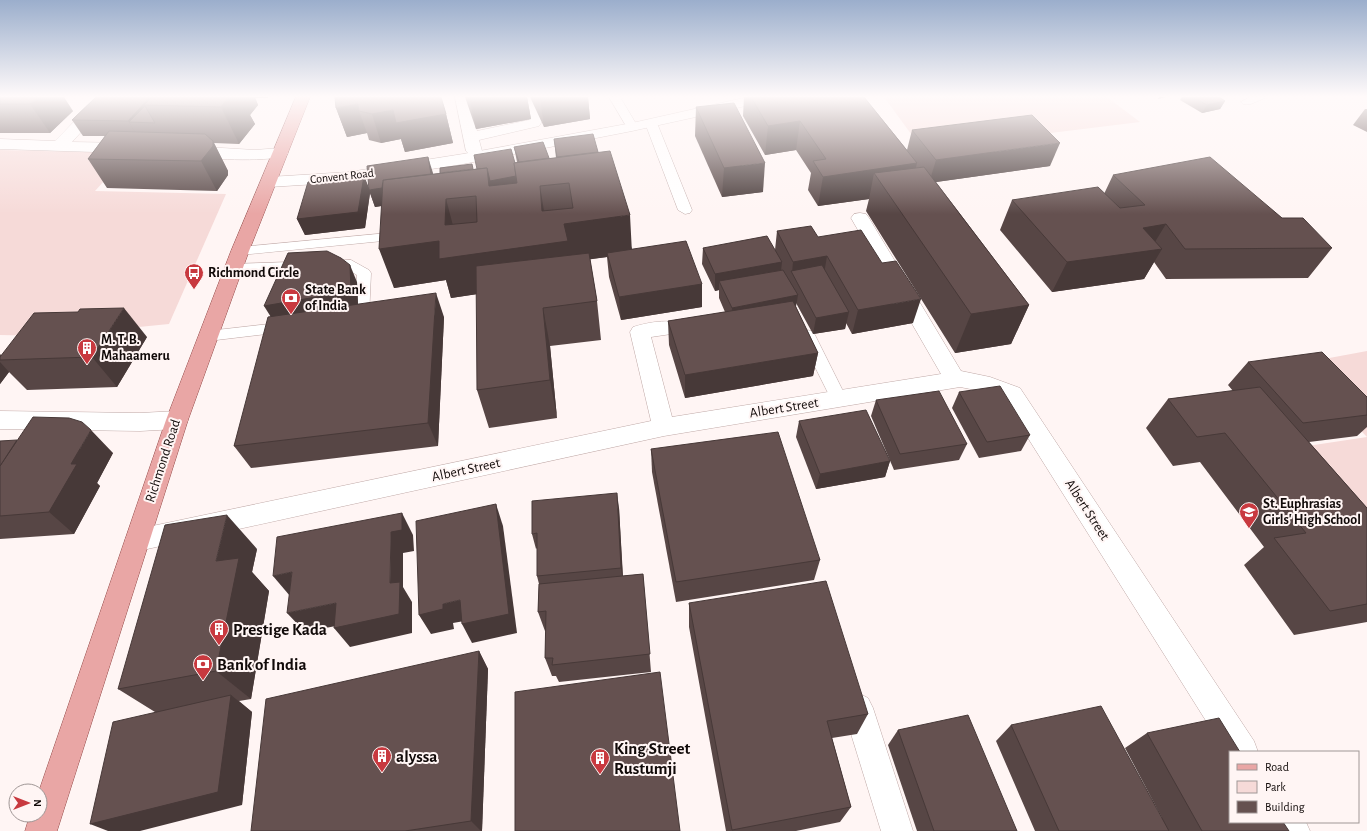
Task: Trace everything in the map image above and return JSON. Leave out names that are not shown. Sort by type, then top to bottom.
[{"type":"main road","name":"Richmond Road","points":[[42,831],[177,420],[237,260],[287,136]]},
{"type":"street","points":[[60,145],[69,136]]},
{"type":"street","points":[[476,156],[472,138],[481,136]]},
{"type":"street","name":"Convent Road","points":[[269,182],[348,177],[476,156],[585,136]]},
{"type":"street","points":[[0,144],[138,149]]},
{"type":"street","points":[[177,151],[255,155],[280,153]]},
{"type":"street","points":[[860,218],[955,380]]},
{"type":"street","points":[[664,427],[640,332],[671,328]]},
{"type":"street","name":"Albert Street","points":[[138,540],[186,531],[664,427],[960,379],[990,385],[1012,394],[1242,751]]},
{"type":"street","points":[[0,420],[140,422],[177,420]]},
{"type":"street","points":[[858,708],[897,831]]},
{"type":"lane","points":[[656,136],[685,210]]},
{"type":"lane","points":[[237,260],[388,237]]},
{"type":"lane","points":[[237,260],[285,274],[351,265],[359,268],[364,273],[361,316],[339,320]]},
{"type":"lane","points":[[801,321],[839,399]]},
{"type":"lane","points":[[208,336],[268,323],[302,324]]},
{"type":"green space","points":[[912,136],[1029,136],[922,149]]},
{"type":"green space","points":[[0,150],[129,153],[95,191],[226,194],[169,324],[48,336],[0,335]]},
{"type":"green space","points":[[1367,351],[1367,437],[1297,364]]},
{"type":"green space","points":[[1367,437],[1367,546],[1281,450]]},
{"type":"building","points":[[105,136],[207,136],[213,141],[213,146],[201,161],[88,159]]},
{"type":"building","points":[[593,136],[598,152],[557,157],[554,139]]},
{"type":"building","points":[[709,136],[751,136],[765,163],[724,168]]},
{"type":"building","points":[[810,136],[895,136],[917,163],[823,177],[813,161],[826,159]]},
{"type":"building","points":[[917,136],[1053,136],[1060,143],[936,160]]},
{"type":"building","points":[[543,142],[549,158],[519,162],[514,147]]},
{"type":"building","points":[[511,149],[515,163],[516,176],[490,181],[487,168],[477,169],[474,155]]},
{"type":"building","points":[[610,151],[630,215],[564,224],[568,241],[439,259],[439,241],[379,249],[383,180],[487,168],[489,186],[517,183],[514,163]],"holes":[[[569,183],[573,208],[542,211],[540,186]],[[476,196],[477,222],[445,225],[446,199]]]},
{"type":"building","points":[[428,157],[431,174],[383,180],[382,188],[369,190],[367,166]]},
{"type":"building","points":[[1210,157],[1282,218],[1303,218],[1332,248],[1185,249],[1166,224],[1143,228],[1162,249],[1067,262],[1012,200],[1098,187],[1120,208],[1145,205],[1113,175]]},
{"type":"building","points":[[472,164],[473,169],[440,173],[440,168]]},
{"type":"building","points":[[924,167],[1029,305],[971,314],[874,173]]},
{"type":"building","points":[[364,176],[358,212],[297,219],[308,182]]},
{"type":"building","points":[[811,226],[818,237],[861,230],[882,263],[896,261],[921,299],[858,310],[827,256],[793,262],[777,231]]},
{"type":"building","points":[[767,236],[782,262],[715,274],[703,248]]},
{"type":"building","points":[[686,241],[702,284],[619,297],[607,253]]},
{"type":"building","points":[[327,251],[341,258],[350,265],[351,291],[264,306],[288,253]]},
{"type":"building","points":[[589,253],[597,301],[543,308],[550,380],[477,390],[476,266]]},
{"type":"building","points":[[822,265],[849,312],[816,318],[791,271]]},
{"type":"building","points":[[783,270],[798,295],[732,308],[719,281]]},
{"type":"building","points":[[436,293],[428,423],[234,446],[268,317]]},
{"type":"building","points":[[793,301],[818,353],[685,375],[668,321]]},
{"type":"building","points":[[124,308],[92,357],[0,360],[0,357],[34,313],[78,312],[80,309]]},
{"type":"building","points":[[1322,352],[1367,397],[1367,415],[1303,423],[1248,362]]},
{"type":"building","points":[[1000,386],[1030,435],[987,442],[959,392]]},
{"type":"building","points":[[1260,387],[1367,508],[1367,604],[1330,611],[1274,538],[1306,533],[1225,433],[1197,437],[1168,399]]},
{"type":"building","points":[[939,391],[967,444],[900,454],[876,400]]},
{"type":"building","points":[[866,410],[890,461],[820,474],[799,421]]},
{"type":"building","points":[[33,417],[69,418],[82,422],[91,430],[71,464],[77,464],[49,512],[0,516],[0,466]]},
{"type":"building","points":[[778,432],[820,560],[676,582],[651,449]]},
{"type":"building","points":[[17,440],[0,466],[0,441]]},
{"type":"building","points":[[617,493],[621,568],[537,576],[537,533],[532,534],[532,501]]},
{"type":"building","points":[[496,504],[509,614],[462,624],[460,600],[443,604],[443,609],[419,615],[416,521]]},
{"type":"building","points":[[402,513],[402,530],[391,532],[390,583],[400,582],[399,614],[334,628],[336,603],[287,613],[292,572],[273,576],[277,537]]},
{"type":"building","points":[[227,515],[216,561],[239,558],[216,671],[118,689],[165,525]]},
{"type":"building","points":[[643,574],[650,654],[552,665],[553,658],[545,658],[546,611],[538,612],[539,584]]},
{"type":"building","points":[[826,581],[868,714],[827,721],[851,807],[732,830],[689,603]]},
{"type":"building","name":"alyssa","points":[[479,651],[471,821],[405,831],[251,831],[266,699]]},
{"type":"building","name":"King Street Rustumji","points":[[660,672],[680,831],[515,831],[515,692]]},
{"type":"building","points":[[231,695],[218,792],[90,824],[113,722]]},
{"type":"building","points":[[1101,706],[1169,831],[1059,831],[1011,725]]},
{"type":"building","points":[[968,715],[1017,831],[934,831],[898,730]]},
{"type":"building","points":[[1219,718],[1239,751],[1229,751],[1229,823],[1284,823],[1289,831],[1202,831],[1147,733]]},
{"type":"place","name":"Richmond Circle","points":[[194,290]]},
{"type":"place","name":"State Bank of India","points":[[291,315]]},
{"type":"place","name":"M. T. B. Mahaameru","points":[[87,365]]},
{"type":"place","name":"St. Euphrasias Girls' High School","points":[[1249,529]]},
{"type":"place","name":"Prestige Kada","points":[[219,646]]},
{"type":"place","name":"Bank of India","points":[[203,681]]},
{"type":"place","name":"alyssa","points":[[382,773]]},
{"type":"place","name":"King Street Rustumji","points":[[600,775]]}]
